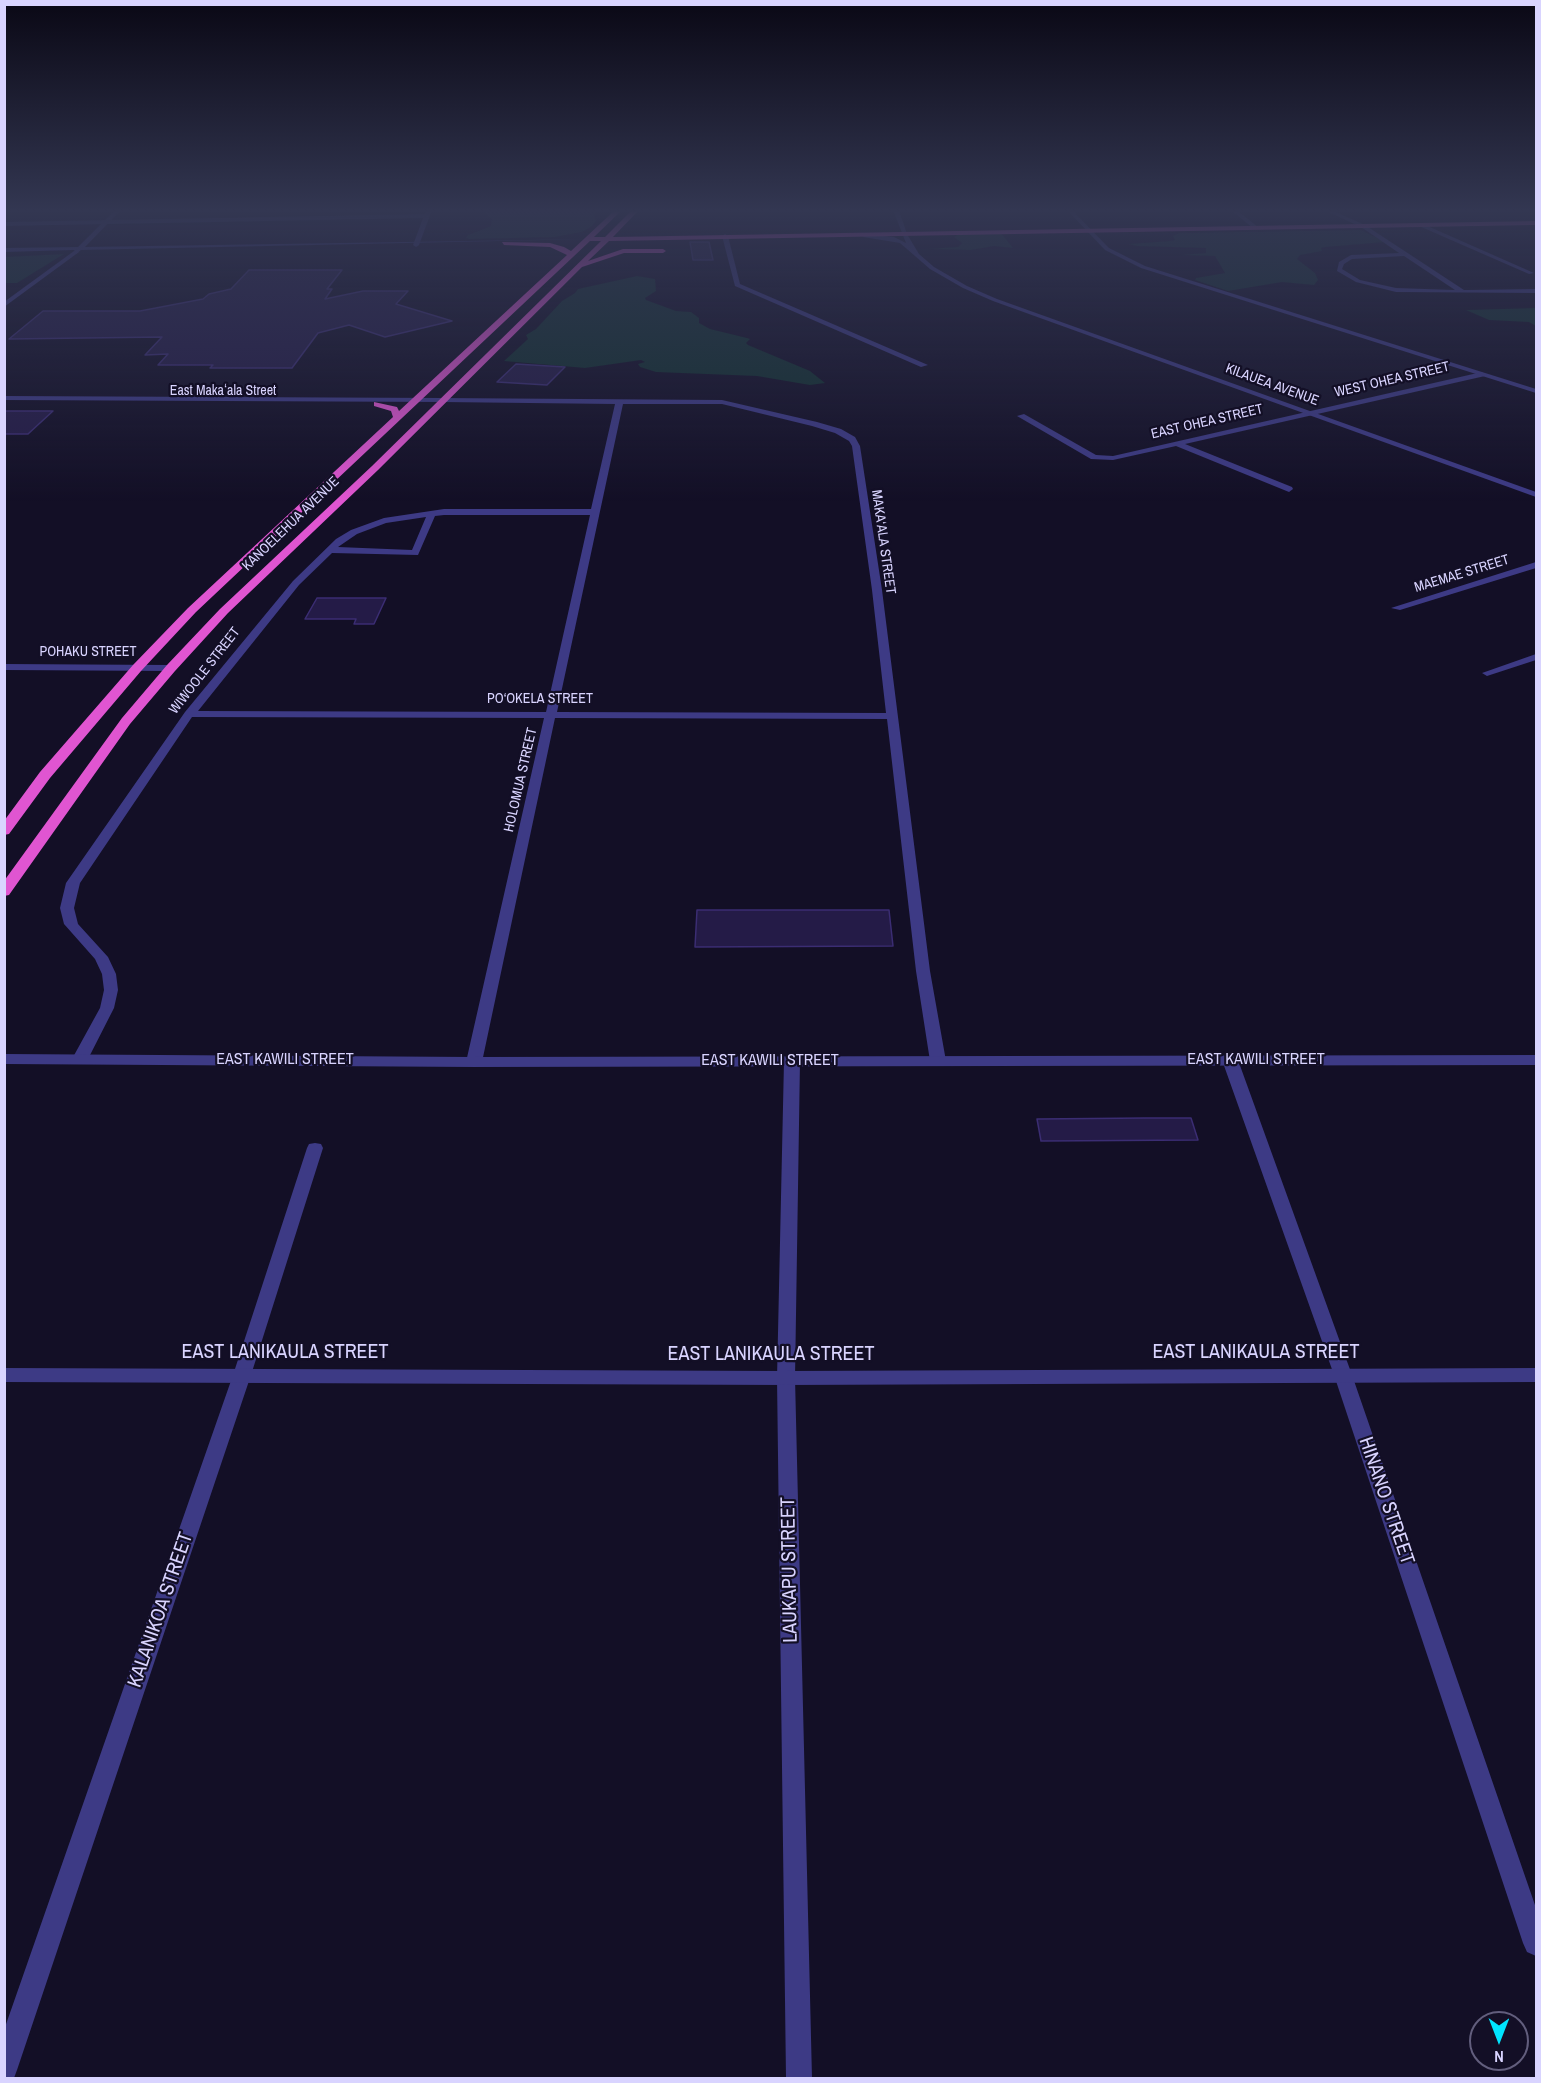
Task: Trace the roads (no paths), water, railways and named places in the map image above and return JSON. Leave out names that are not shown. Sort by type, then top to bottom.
[{"type":"highway","name":"KANOELEHUA AVENUE","points":[[4,831],[45,775],[137,668],[192,610],[515,307]]},
{"type":"highway","name":"KANOELEHUA AVENUE","points":[[4,892],[126,721],[171,668],[224,610],[537,307]]},
{"type":"highway","points":[[377,404],[394,409],[398,417]]},
{"type":"street","points":[[789,307],[924,365]]},
{"type":"street","name":"KILAUEA AVENUE","points":[[1015,307],[1536,495]]},
{"type":"street","points":[[1268,307],[1536,391]]},
{"type":"street","name":"WEST OHEA STREET","points":[[1308,413],[1482,374]]},
{"type":"street","name":"East Makaʻala Street","points":[[4,398],[314,398],[442,401]]},
{"type":"street","name":"HOLOMUA STREET","points":[[474,1062],[492,969],[620,400]]},
{"type":"street","name":"MAKA‘ALA STREET","points":[[442,401],[697,400],[745,405],[838,431],[852,439],[856,446],[877,590],[923,971],[938,1060]]},
{"type":"street","name":"East Makaʻala Street","points":[[4,404],[377,404],[416,401]]},
{"type":"street","name":"EAST OHEA STREET","points":[[1021,416],[1094,457],[1113,458],[1308,413]]},
{"type":"street","points":[[1176,443],[1289,489]]},
{"type":"street","name":"WIWOOLE STREET","points":[[80,1059],[107,1008],[111,990],[109,974],[101,957],[71,924],[67,908],[68,896],[73,883],[189,714],[296,584],[346,536],[363,528],[395,519],[432,513],[594,512]]},
{"type":"street","points":[[329,550],[415,553],[432,513]]},
{"type":"street","name":"MAEMAE STREET","points":[[1396,608],[1536,565]]},
{"type":"street","points":[[1487,673],[1536,657]]},
{"type":"street","name":"POHAKU STREET","points":[[4,667],[171,668]]},
{"type":"street","name":"PO‘OKELA STREET","points":[[189,714],[891,716]]},
{"type":"street","name":"EAST KAWILI STREET","points":[[4,1059],[474,1062],[1536,1060]]},
{"type":"street","name":"HINANO STREET","points":[[1230,1060],[1343,1375],[1536,1943]]},
{"type":"street","name":"LAUKAPU STREET","points":[[792,1061],[786,1378],[799,2079]]},
{"type":"street","name":"KALANIKOA STREET","points":[[4,2070],[242,1375],[315,1148]]},
{"type":"street","name":"EAST LANIKAULA STREET","points":[[4,1374],[786,1378],[1536,1375]]}]
